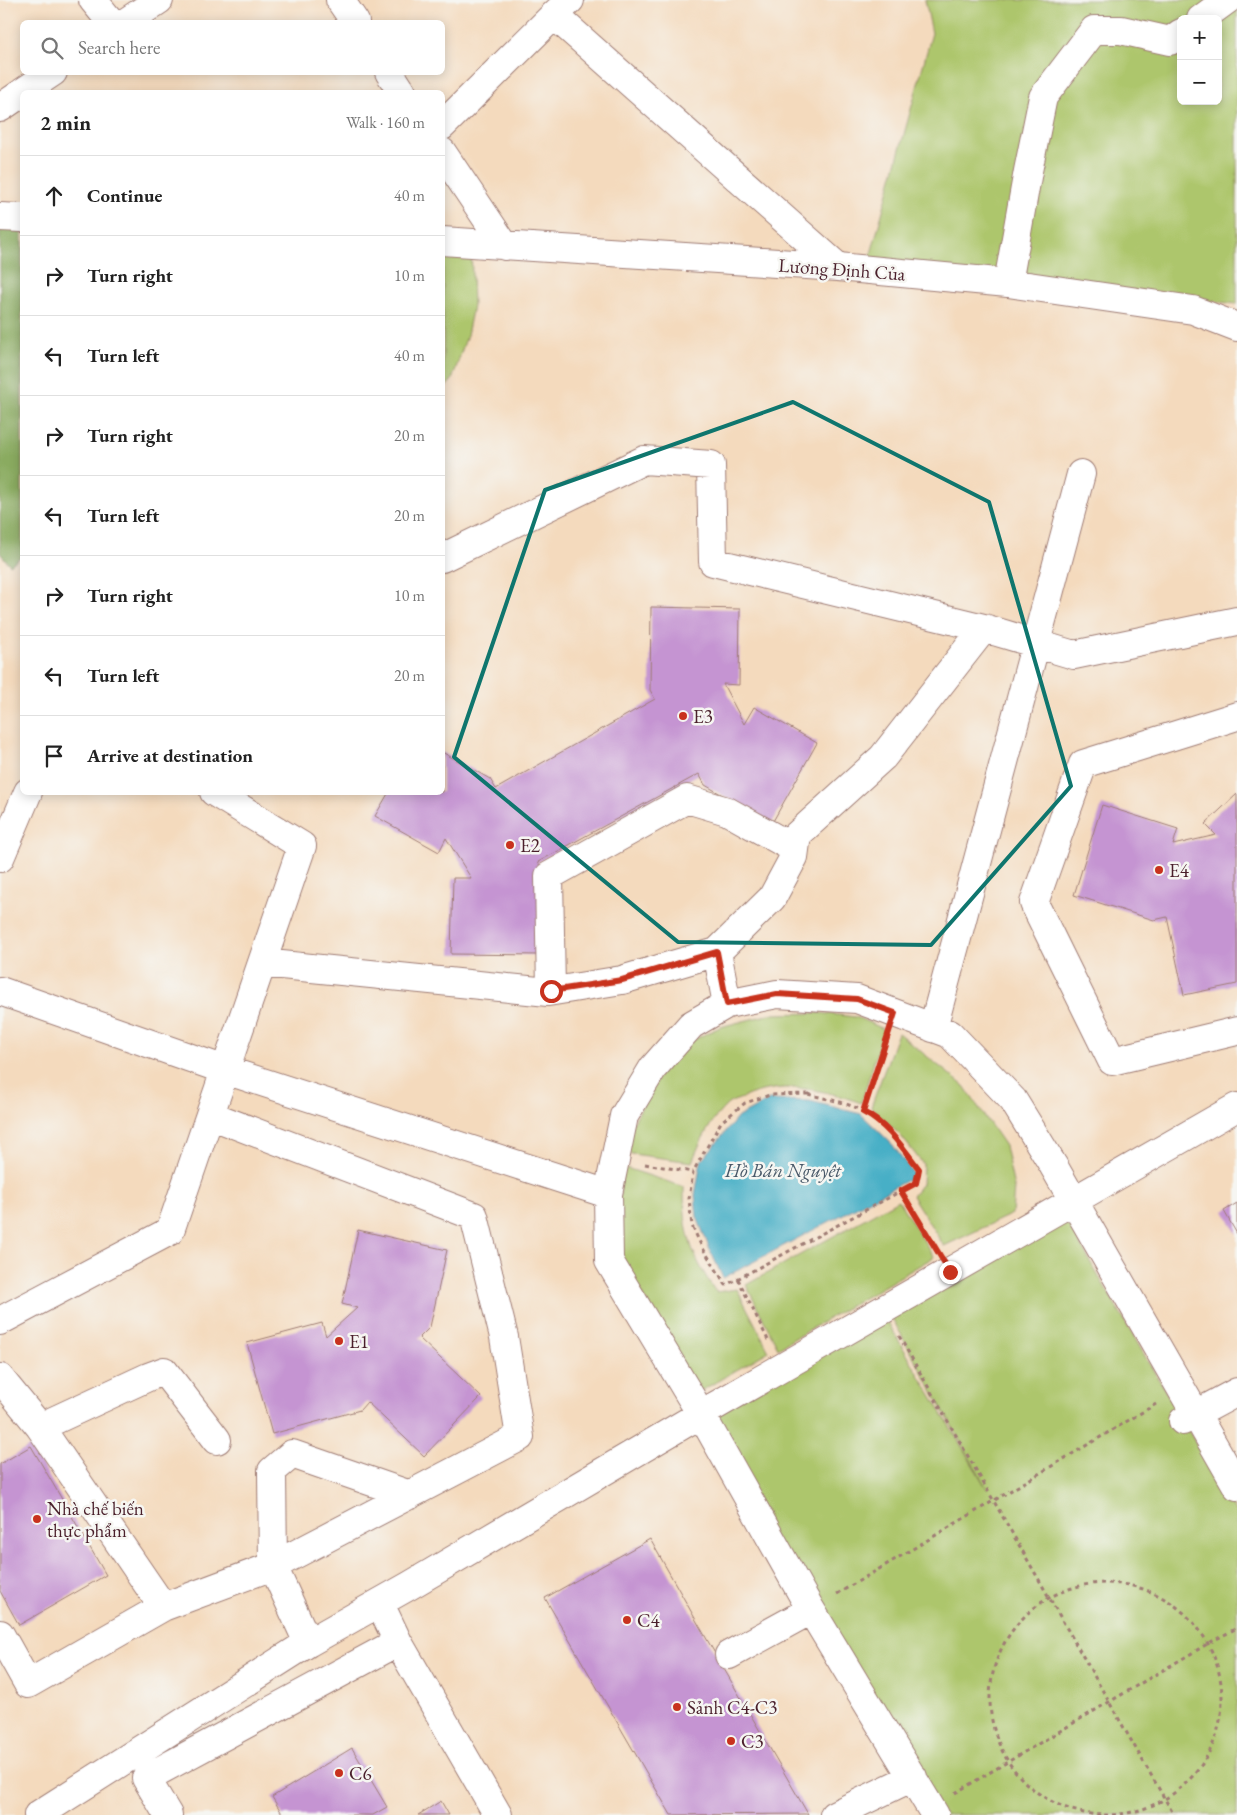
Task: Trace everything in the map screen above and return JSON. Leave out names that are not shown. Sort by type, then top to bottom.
[{"type":"street","points":[[93,0],[109,20]]},
{"type":"street","points":[[129,20],[159,0]]},
{"type":"street","points":[[340,0],[354,20]]},
{"type":"street","points":[[1206,15],[1227,0]]},
{"type":"street","points":[[445,123],[562,7],[838,268]]},
{"type":"street","points":[[1008,283],[1043,97],[1094,30],[1121,30],[1170,41],[1177,36]]},
{"type":"street","points":[[27,90],[48,75]]},
{"type":"street","points":[[391,75],[401,90]]},
{"type":"street","points":[[0,108],[20,95]]},
{"type":"street","points":[[445,156],[505,246]]},
{"type":"street","points":[[0,217],[20,218]]},
{"type":"street","name":"Lương Định Của","points":[[445,241],[838,268],[1008,283],[1193,310],[1237,327]]},
{"type":"street","points":[[445,557],[644,460],[711,465],[713,562],[984,628],[1074,655],[1237,621]]},
{"type":"street","points":[[933,1028],[1081,474]]},
{"type":"street","points":[[262,964],[551,991],[622,980],[717,952],[772,898],[794,857],[796,835],[883,757],[984,628]]},
{"type":"street","points":[[1237,716],[1083,764],[1034,903],[1112,1061],[1237,1031]]},
{"type":"street","points":[[0,858],[27,795]]},
{"type":"street","points":[[0,1321],[170,1231],[302,846],[219,795]]},
{"type":"street","points":[[551,991],[549,876],[687,800],[727,812],[795,848]]},
{"type":"street","points":[[717,952],[727,1004]]},
{"type":"street","points":[[0,992],[225,1070],[608,1194]]},
{"type":"street","points":[[933,1811],[811,1610],[701,1414],[608,1261],[608,1194],[624,1116],[653,1068],[691,1025],[727,1004],[777,994],[857,999],[950,1034],[1014,1100],[1181,1390],[1189,1418],[1237,1486]]},
{"type":"street","points":[[38,1815],[308,1643],[380,1604],[782,1367],[1074,1202],[1237,1107]]},
{"type":"street","points":[[0,1634],[28,1684],[163,1607],[273,1566],[520,1437],[504,1337],[474,1216],[210,1115]]},
{"type":"street","points":[[40,1427],[164,1371],[217,1440]]},
{"type":"street","points":[[0,1378],[40,1427],[163,1607]]},
{"type":"street","points":[[1189,1418],[1237,1392]]},
{"type":"street","points":[[308,1643],[273,1566],[272,1471],[292,1454],[410,1494]]},
{"type":"street","points":[[380,1604],[398,1642],[498,1815]]},
{"type":"street","points":[[729,1655],[811,1610]]},
{"type":"street","points":[[168,1815],[146,1778],[398,1642]]},
{"type":"street","points":[[834,1815],[912,1777]]},
{"type":"path","points":[[863,1112],[895,1013]]},
{"type":"path","points":[[808,1094],[850,1105],[863,1112],[873,1116],[900,1144],[919,1169],[916,1183],[726,1285],[692,1226],[689,1199],[693,1172],[720,1122],[746,1103],[770,1095],[808,1094]]},
{"type":"path","points":[[615,1158],[693,1172]]},
{"type":"path","points":[[901,1191],[950,1272]]},
{"type":"path","points":[[738,1279],[782,1367]]},
{"type":"path","points":[[884,1310],[1174,1815]]},
{"type":"path","points":[[811,1610],[1181,1390]]},
{"type":"path","points":[[1096,1583],[1113,1583],[1145,1589],[1174,1605],[1187,1615],[1209,1643],[1222,1684],[1223,1699],[1219,1725],[1214,1742],[1199,1769],[1189,1780],[1165,1799],[1127,1812],[1099,1814],[1080,1811],[1048,1798],[1026,1782],[1001,1748],[992,1718],[990,1702],[993,1671],[998,1656],[1014,1628],[1036,1606],[1050,1598],[1072,1588],[1096,1583]]},
{"type":"path","points":[[933,1811],[1009,1761],[1237,1628]]},
{"type":"highlighted area","points":[[793,402],[989,502],[1071,786],[931,945],[678,942],[454,757],[545,490]]},
{"type":"green space","points":[[925,0],[1237,0],[1237,304],[869,261],[932,33]]},
{"type":"green space","points":[[0,224],[20,224],[20,558],[10,565],[0,553]]},
{"type":"green space","points":[[445,241],[471,243],[473,306],[467,335],[452,380],[445,388]]},
{"type":"green space","points":[[820,1013],[856,1017],[884,1029],[861,1103],[832,1094],[802,1088],[771,1089],[756,1092],[733,1101],[722,1110],[702,1139],[692,1162],[617,1152],[674,1049],[720,1027],[771,1014]]},
{"type":"green space","points":[[898,1033],[964,1086],[1005,1146],[1014,1187],[1012,1214],[944,1246],[912,1196],[922,1184],[923,1164],[901,1136],[871,1107]]},
{"type":"green space","points":[[623,1167],[684,1187],[687,1230],[694,1254],[700,1266],[716,1292],[737,1289],[769,1351],[699,1392],[614,1247]]},
{"type":"green space","points":[[898,1200],[934,1257],[778,1348],[746,1285]]},
{"type":"green space","points":[[1060,1210],[1237,1514],[1237,1815],[935,1815],[703,1414],[883,1314],[987,1489],[888,1311]]},
{"type":"water","name":"Hồ Bán Nguyệt","points":[[769,1100],[810,1101],[861,1114],[892,1144],[915,1176],[723,1278],[697,1217],[695,1195],[701,1161],[738,1117]]},
{"type":"building","points":[[651,607],[740,609],[739,685],[723,684],[744,724],[754,707],[817,743],[772,823],[705,785],[699,774],[538,862],[543,872],[541,955],[451,954],[453,878],[471,878],[446,838],[439,852],[375,816],[387,795],[445,795],[445,754],[490,779],[496,789],[655,699],[650,690]]},
{"type":"building","name":"E4","points":[[1237,794],[1237,984],[1184,995],[1167,917],[1154,920],[1074,895],[1102,805],[1178,829],[1173,845],[1216,835],[1205,824]]},
{"type":"building","points":[[1237,1203],[1237,1234],[1224,1211]]},
{"type":"building","name":"E1","points":[[358,1230],[447,1250],[430,1327],[419,1338],[481,1397],[424,1456],[367,1402],[360,1410],[272,1434],[247,1343],[322,1323],[326,1336],[357,1308],[342,1304]]},
{"type":"building","name":"Nhà chế biến thực phẩm","points":[[31,1446],[106,1575],[19,1625],[0,1591],[0,1464]]},
{"type":"building","points":[[650,1539],[808,1814],[671,1815],[545,1598]]},
{"type":"building","name":"C6","points":[[352,1748],[387,1807],[373,1815],[283,1815],[272,1797]]},
{"type":"building","name":"C6","points":[[441,1801],[449,1815],[418,1815]]},
{"type":"place","name":"E3","points":[[683,716]]},
{"type":"place","name":"E2","points":[[510,845]]},
{"type":"place","name":"E4","points":[[1159,870]]},
{"type":"place","name":"E1","points":[[339,1341]]},
{"type":"place","name":"Nhà chế biến thực phẩm","points":[[37,1519]]},
{"type":"place","name":"C4","points":[[627,1620]]},
{"type":"place","name":"Sảnh C4-C3","points":[[677,1707]]},
{"type":"place","name":"C3","points":[[731,1741]]},
{"type":"place","name":"C6","points":[[339,1773]]},
{"type":"route","points":[[551,991],[622,980],[717,952],[727,1004],[777,994],[857,999],[895,1013],[863,1112],[873,1116],[900,1144],[919,1169],[916,1183],[901,1191],[950,1272]]}]
